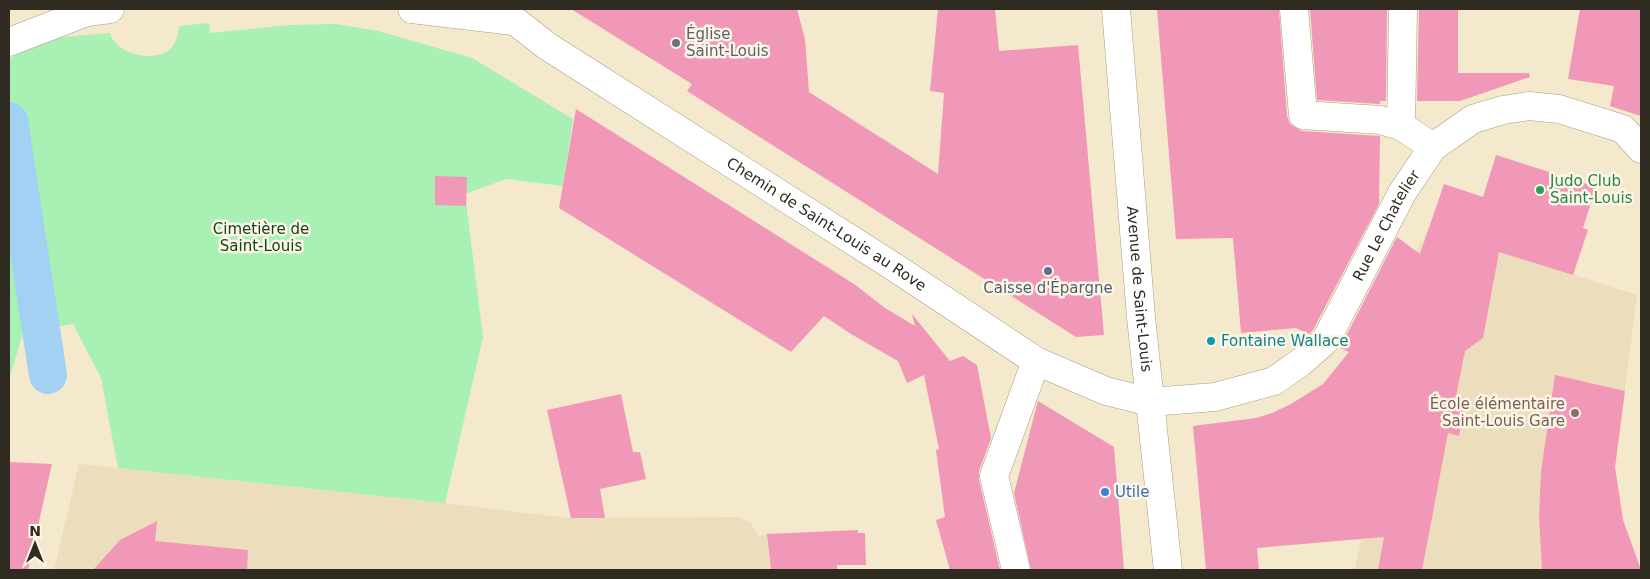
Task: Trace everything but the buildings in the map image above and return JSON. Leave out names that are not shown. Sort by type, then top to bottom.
[{"type":"street","points":[[9,42],[36,30],[87,12],[110,9]]},
{"type":"street","name":"Chemin de Saint-Louis au Rove","points":[[412,9],[503,15],[547,46],[888,263],[1036,361],[1106,391],[1150,402]]},
{"type":"street","name":"Avenue de Saint-Louis","points":[[1116,9],[1150,402],[1168,570]]},
{"type":"street","points":[[1294,9],[1303,115],[1380,120],[1401,126],[1433,147]]},
{"type":"street","points":[[1401,126],[1403,9]]},
{"type":"street","name":"Rue Le Chatelier","points":[[1150,402],[1215,396],[1274,380],[1301,362],[1326,340],[1402,193],[1433,147],[1472,119],[1503,110],[1529,106],[1559,109],[1623,129],[1641,149]]},
{"type":"street","points":[[1016,570],[994,476],[1036,361]]},
{"type":"shaded area","points":[[1428,228],[1637,295],[1615,467],[1623,520],[1641,570],[1355,570],[1417,252]]},
{"type":"shaded area","points":[[79,464],[568,518],[739,517],[751,523],[758,536],[767,534],[770,570],[54,570]]},
{"type":"green space","name":"Cimetière de Saint-Louis","points":[[209,23],[210,33],[290,25],[336,24],[378,31],[472,58],[573,119],[563,186],[506,179],[465,194],[483,337],[445,503],[118,468],[101,378],[73,324],[23,333],[9,379],[9,61],[20,49],[49,38],[110,33],[113,40],[126,51],[143,56],[152,56],[168,51],[173,46],[179,26]]},
{"type":"waterway","points":[[9,121],[48,375]]},
{"type":"place","name":"Église Saint-Louis","points":[[676,43]]},
{"type":"place","name":"Judo Club Saint-Louis","points":[[1540,190]]},
{"type":"place","name":"Caisse d'Épargne","points":[[1048,271]]},
{"type":"place","name":"Fontaine Wallace","points":[[1211,341]]},
{"type":"place","name":"École élémentaire Saint-Louis Gare","points":[[1575,413]]},
{"type":"place","name":"Utile","points":[[1105,492]]}]
